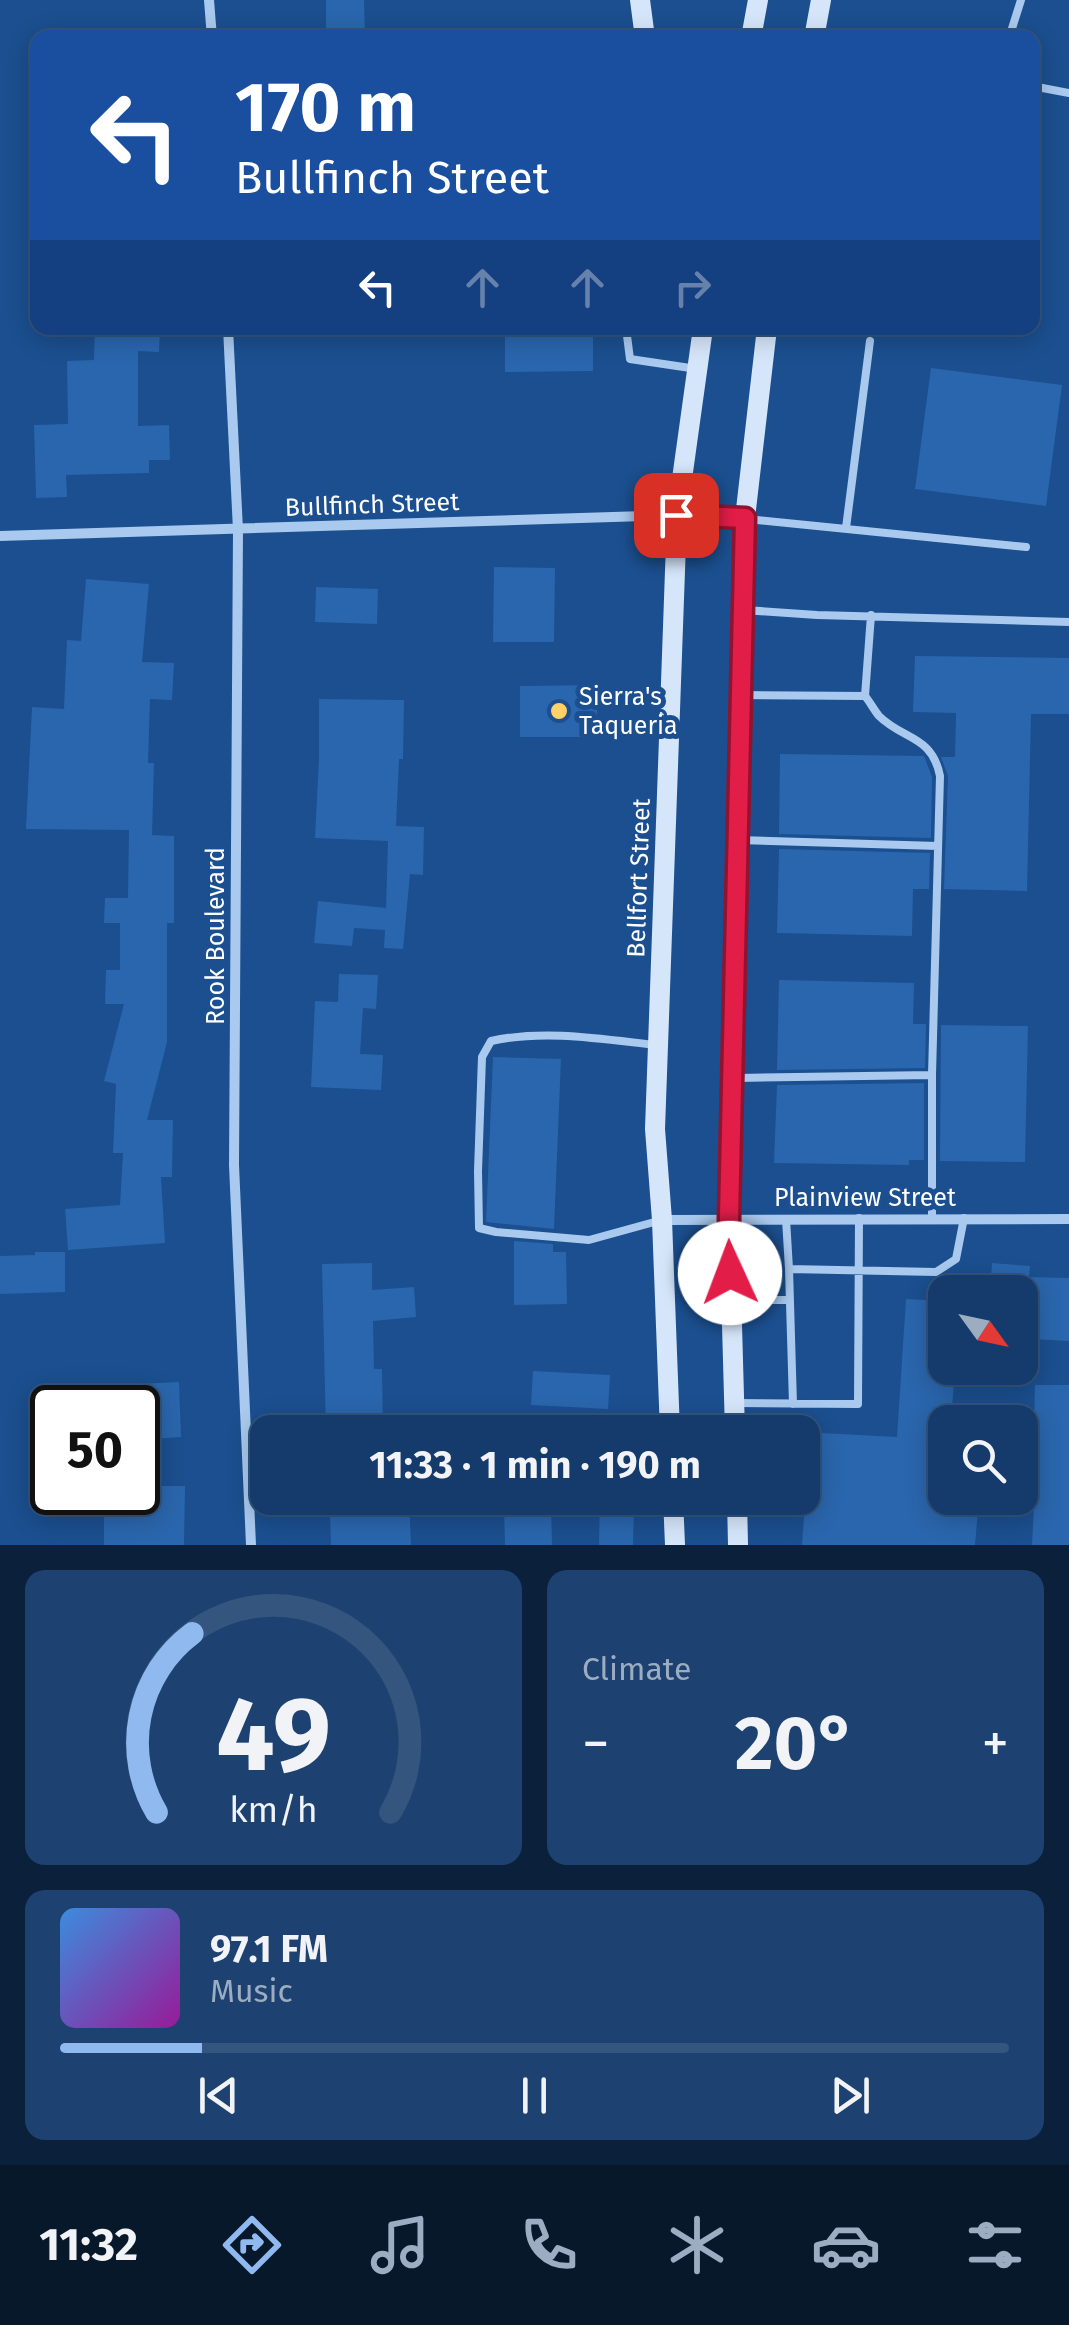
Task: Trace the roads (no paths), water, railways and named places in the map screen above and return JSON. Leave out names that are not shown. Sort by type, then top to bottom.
[{"type":"main road","points":[[640,0],[644,30]]},
{"type":"main road","points":[[752,30],[758,0]]},
{"type":"main road","points":[[815,30],[819,0]]},
{"type":"main road","name":"Bellfort Street","points":[[669,1415],[655,1129],[676,515],[702,335]]},
{"type":"main road","points":[[734,1415],[729,1218],[745,518],[766,335]]},
{"type":"main road","points":[[674,1515],[675,1545]]},
{"type":"main road","points":[[737,1515],[738,1545]]},
{"type":"street","points":[[209,0],[211,30]]},
{"type":"street","name":"Rook Boulevard","points":[[228,335],[238,530],[234,1165],[251,1545]]},
{"type":"street","name":"Bullfinch Street","points":[[0,536],[676,515],[745,518]]},
{"type":"street","name":"Plainview Street","points":[[662,1220],[1069,1219]]},
{"type":"lane","points":[[1012,30],[1021,0]]},
{"type":"lane","points":[[1040,88],[1069,94]]},
{"type":"lane","points":[[627,335],[630,359],[697,369]]},
{"type":"lane","points":[[846,528],[870,341]]},
{"type":"lane","points":[[745,518],[1026,547]]},
{"type":"lane","points":[[743,610],[1069,622]]},
{"type":"lane","points":[[871,615],[865,696],[880,717],[926,747],[937,760],[940,776],[932,1218]]},
{"type":"lane","points":[[742,695],[865,696]]},
{"type":"lane","points":[[738,840],[938,846]]},
{"type":"lane","points":[[658,1045],[582,1037],[513,1036],[491,1042],[482,1057],[479,1228],[588,1240],[662,1220]]},
{"type":"lane","points":[[732,1078],[932,1076]]},
{"type":"lane","points":[[786,1218],[792,1404]]},
{"type":"lane","points":[[734,1403],[858,1404],[859,1218]]},
{"type":"lane","points":[[789,1269],[936,1272],[956,1259],[964,1218]]},
{"type":"lane","points":[[731,1300],[790,1300]]},
{"type":"place","name":"Sierra's Taqueria","points":[[559,711]]}]
